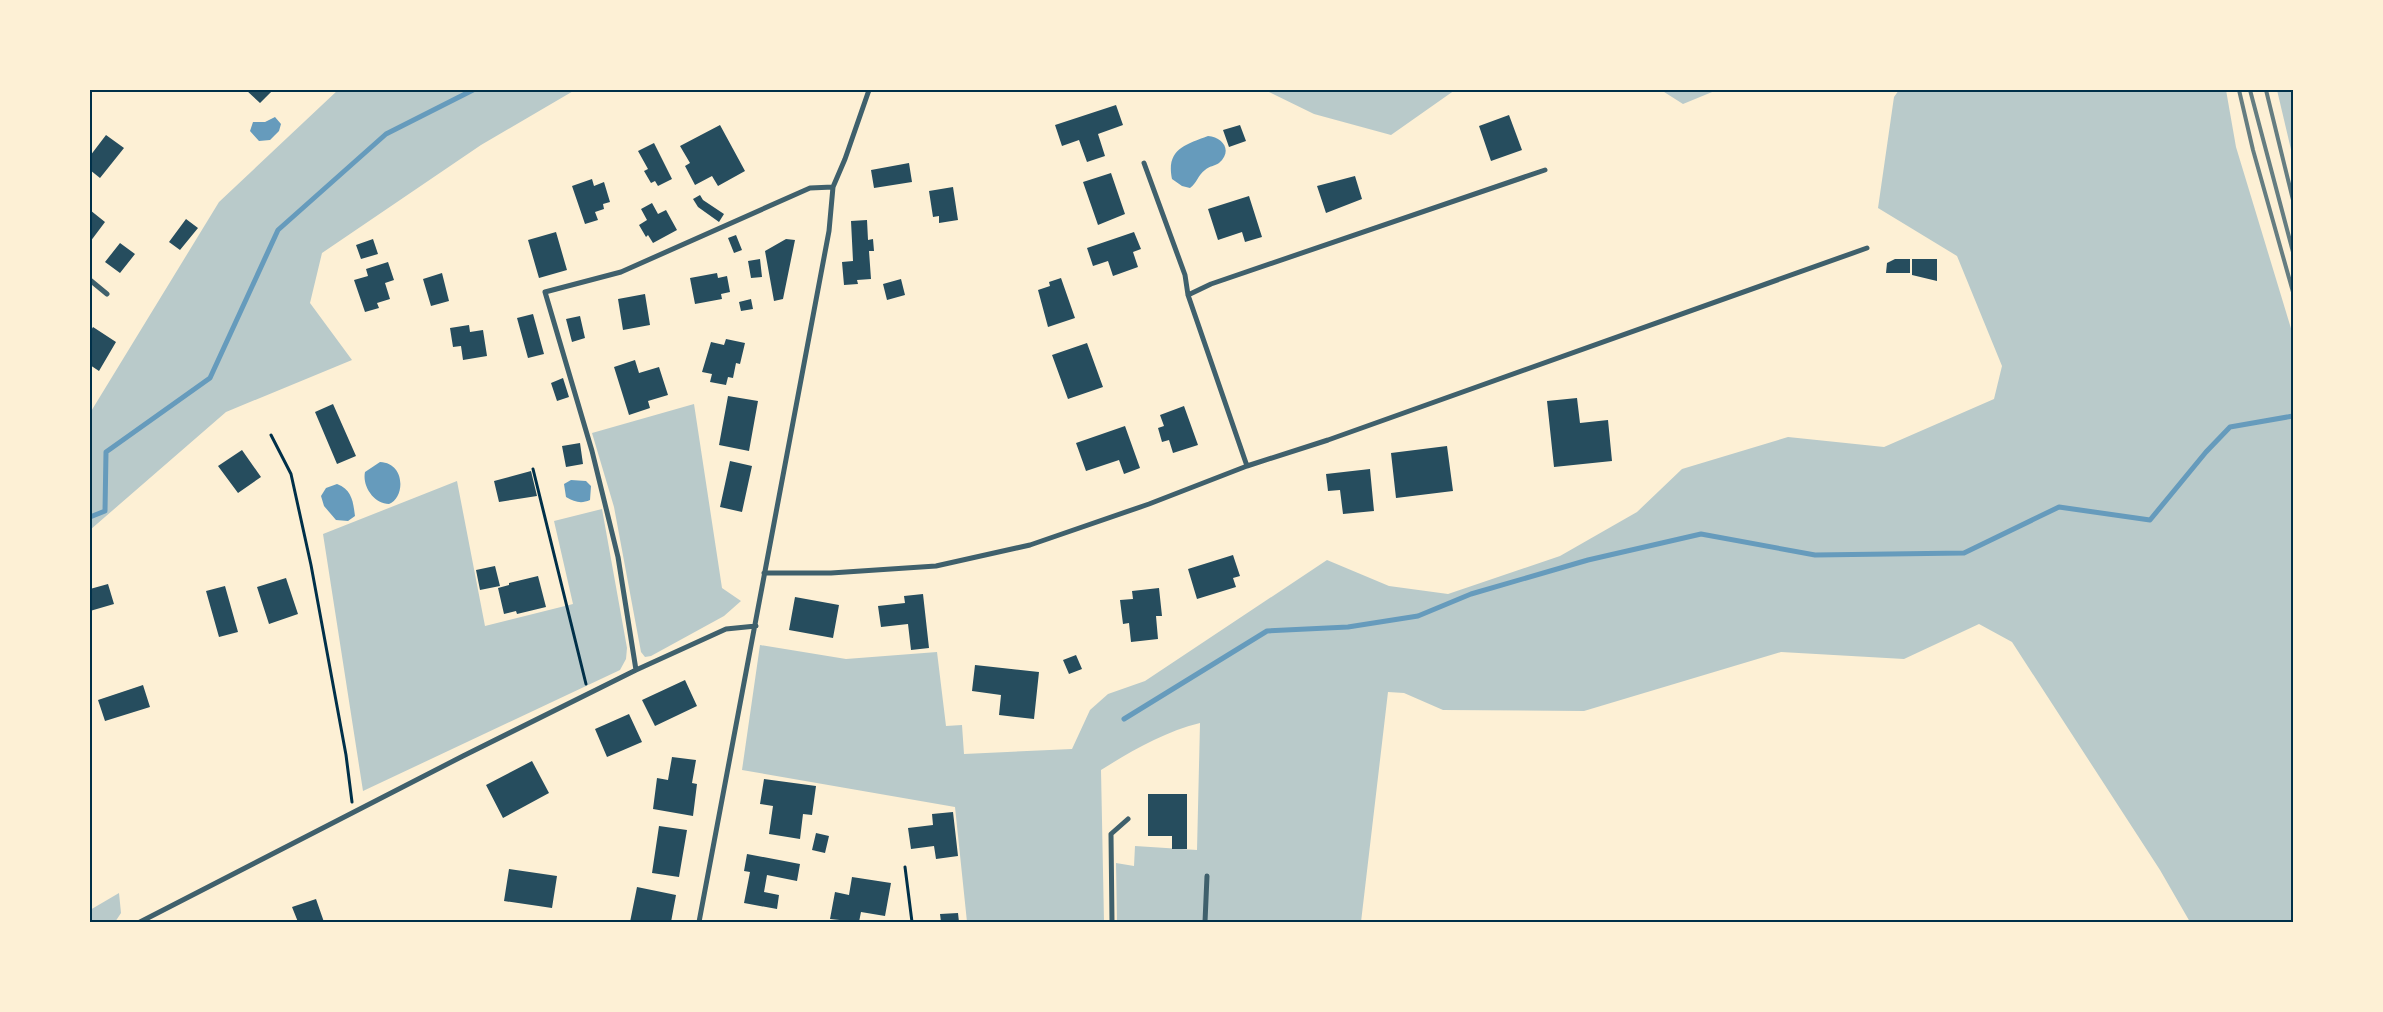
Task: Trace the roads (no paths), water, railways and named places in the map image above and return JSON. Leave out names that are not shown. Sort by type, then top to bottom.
[{"type":"street","points":[[699,922],[829,231],[833,187],[869,90]]},
{"type":"street","points":[[1144,163],[1185,275],[1188,295],[1247,466]]},
{"type":"street","points":[[1188,295],[1220,281],[1545,170]]},
{"type":"street","points":[[636,670],[618,557],[592,451],[545,292],[621,272],[810,188],[833,187]]},
{"type":"street","points":[[764,572],[831,572],[936,566],[1021,548],[1149,504],[1247,466],[1328,440],[1867,248]]},
{"type":"street","points":[[90,280],[107,294]]},
{"type":"street","points":[[140,922],[353,812],[636,670],[726,628],[756,626]]},
{"type":"street","points":[[1112,922],[1111,834],[1128,819]]},
{"type":"street","points":[[1205,922],[1207,876]]},
{"type":"water","points":[[275,117],[281,124],[279,131],[270,140],[259,141],[250,131],[253,122],[265,122]]},
{"type":"water","points":[[1208,136],[1222,142],[1226,149],[1223,158],[1219,163],[1203,172],[1190,188],[1182,186],[1172,179],[1171,169],[1174,155],[1191,142]]},
{"type":"water","points":[[380,462],[395,468],[400,481],[398,495],[389,504],[374,498],[365,483],[365,472]]},
{"type":"water","points":[[571,480],[586,481],[591,486],[590,500],[578,502],[566,497],[564,484]]},
{"type":"water","points":[[337,484],[346,489],[352,501],[355,516],[348,521],[336,520],[324,506],[321,496],[326,488]]},
{"type":"waterway","points":[[90,517],[105,511],[106,452],[210,378],[278,230],[386,134],[473,90]]},
{"type":"waterway","points":[[1124,719],[1267,631],[1348,627],[1418,616],[1471,594],[1588,560],[1701,534],[1815,555],[1964,553],[2059,507],[2150,520],[2206,452],[2230,427],[2293,416]]},
{"type":"railway","points":[[2239,90],[2253,150],[2293,292]]},
{"type":"railway","points":[[2250,90],[2293,252]]},
{"type":"railway","points":[[2266,90],[2293,200]]}]
